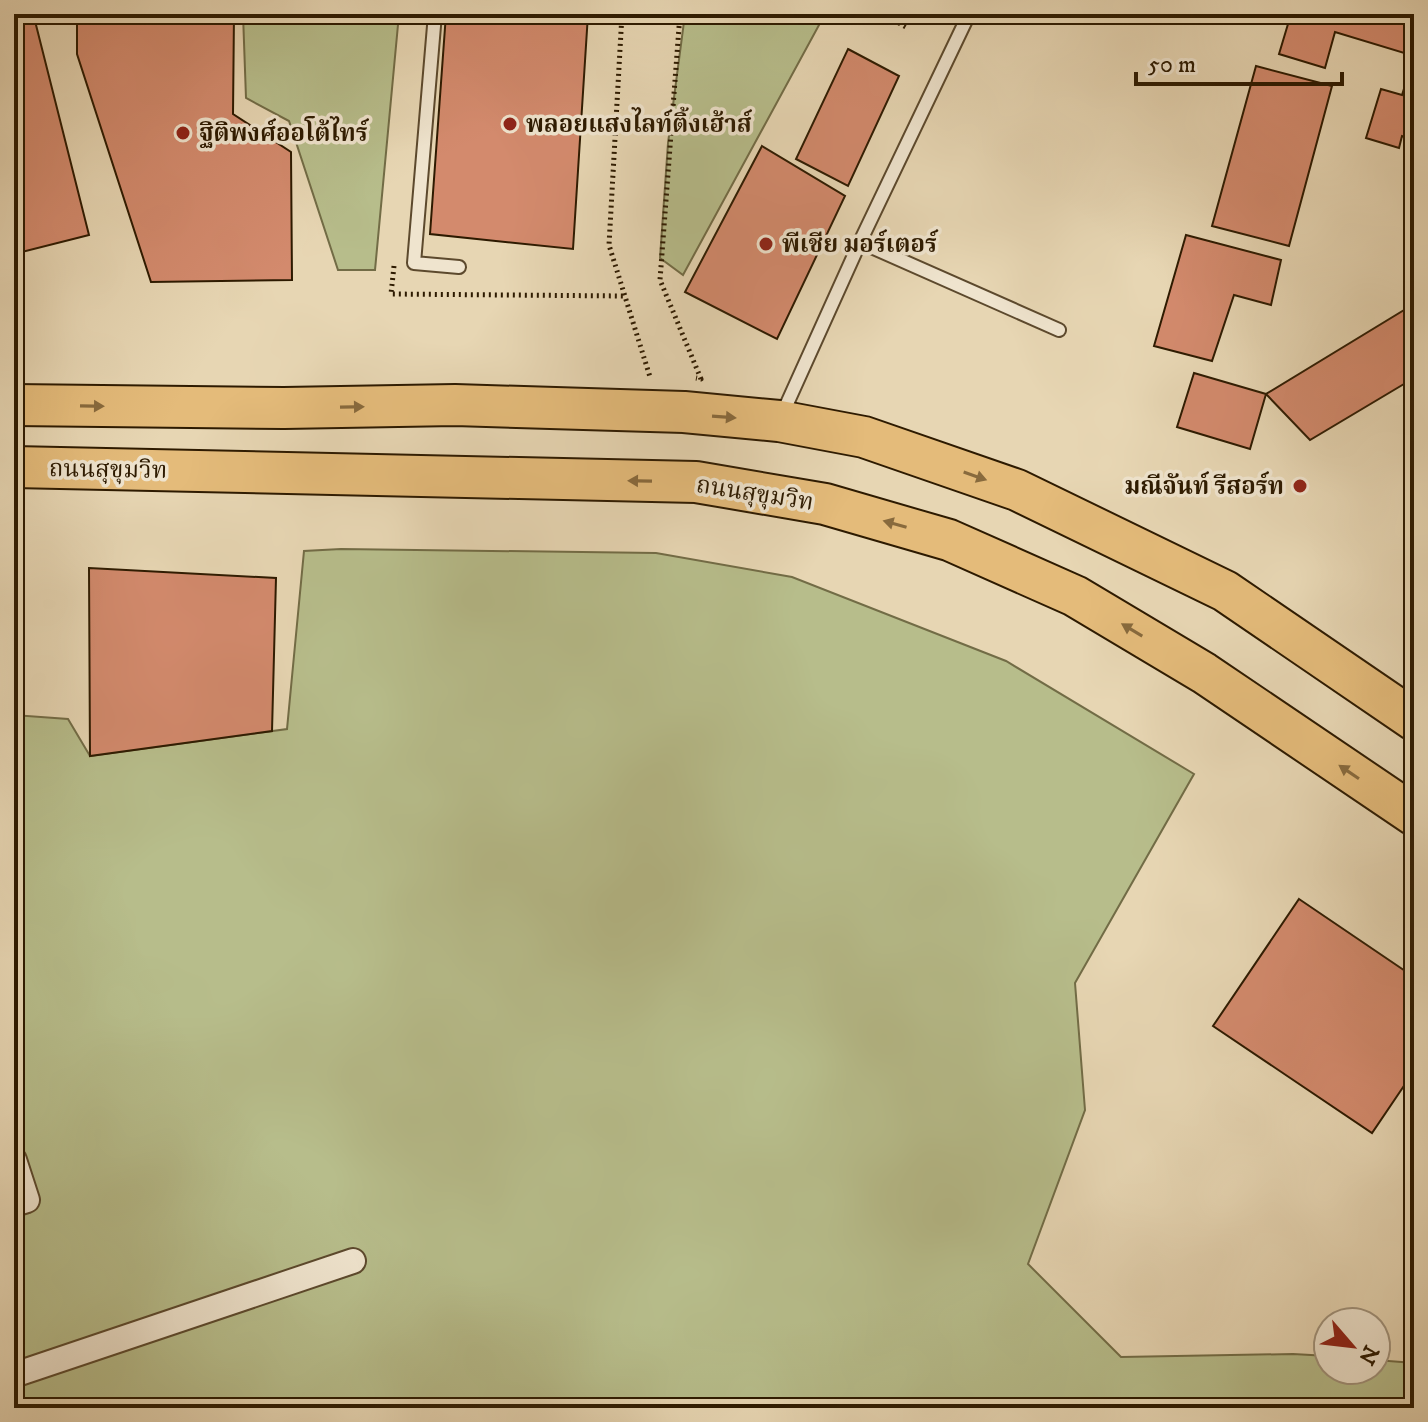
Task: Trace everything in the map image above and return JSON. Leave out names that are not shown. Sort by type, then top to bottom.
[{"type":"highway","points":[[14,405],[284,408],[455,405],[684,412],[779,421],[864,437],[1017,490],[1225,591],[1414,720]]},
{"type":"highway","points":[[284,408],[289,473]]},
{"type":"highway","name":"ถนนสุขุมวิท","points":[[14,467],[696,482],[825,504],[949,540],[1075,596],[1204,673],[1414,815]]},
{"type":"street","points":[[14,1160],[27,1200],[14,1204]]},
{"type":"street","points":[[14,1375],[353,1261]]},
{"type":"lane","points":[[435,14],[414,263],[459,267]]},
{"type":"lane","points":[[779,421],[969,14]]},
{"type":"lane","points":[[860,242],[1059,330]]},
{"type":"path","points":[[622,14],[609,245],[649,377],[660,377]]},
{"type":"path","points":[[680,14],[660,280],[701,379],[684,378]]},
{"type":"path","points":[[883,14],[906,27],[913,14]]},
{"type":"path","points":[[394,263],[391,294],[624,296]]},
{"type":"green space","points":[[243,14],[399,14],[375,270],[338,270],[289,121],[246,98]]},
{"type":"green space","points":[[685,14],[825,14],[683,275],[660,258],[668,143]]},
{"type":"green space","points":[[304,551],[656,553],[792,577],[1006,661],[1194,774],[1075,983],[1085,1110],[1028,1264],[1121,1357],[1312,1355],[1312,1386],[1392,1386],[1392,1361],[1414,1363],[1414,1408],[14,1408],[14,715],[68,719],[90,756],[287,729]]},
{"type":"building","name":"ฐิติพงศ์ออโต้ไทร์","points":[[77,14],[234,14],[233,114],[291,152],[292,280],[151,282],[77,54]]},
{"type":"building","name":"พลอยแสงไลท์ติ้งเฮ้าส์","points":[[446,14],[588,14],[573,249],[430,234]]},
{"type":"building","points":[[1291,14],[1414,14],[1414,56],[1335,32],[1325,68],[1279,54]]},
{"type":"building","points":[[34,17],[89,235],[14,254],[14,22]]},
{"type":"building","points":[[848,49],[899,76],[848,186],[796,159]]},
{"type":"building","points":[[1414,57],[1414,140],[1402,136],[1399,148],[1366,138],[1381,89],[1402,95]]},
{"type":"building","points":[[1256,66],[1332,86],[1289,246],[1212,226]]},
{"type":"building","name":"พีเชีย มอร์เตอร์","points":[[762,146],[845,196],[777,339],[685,292]]},
{"type":"building","points":[[1186,235],[1281,260],[1271,305],[1234,295],[1212,361],[1154,346]]},
{"type":"building","points":[[1414,304],[1414,378],[1310,440],[1266,394]]},
{"type":"building","points":[[1194,373],[1266,394],[1250,449],[1177,427]]},
{"type":"building","points":[[89,568],[276,578],[272,731],[90,756]]},
{"type":"building","points":[[1299,899],[1414,977],[1414,1071],[1372,1133],[1213,1026]]},
{"type":"place","name":"พลอยแสงไลท์ติ้งเฮ้าส์","points":[[510,124]]},
{"type":"place","name":"ฐิติพงศ์ออโต้ไทร์","points":[[183,133]]},
{"type":"place","name":"พีเชีย มอร์เตอร์","points":[[766,244]]},
{"type":"place","name":"มณีจันท์ รีสอร์ท","points":[[1300,486]]}]
